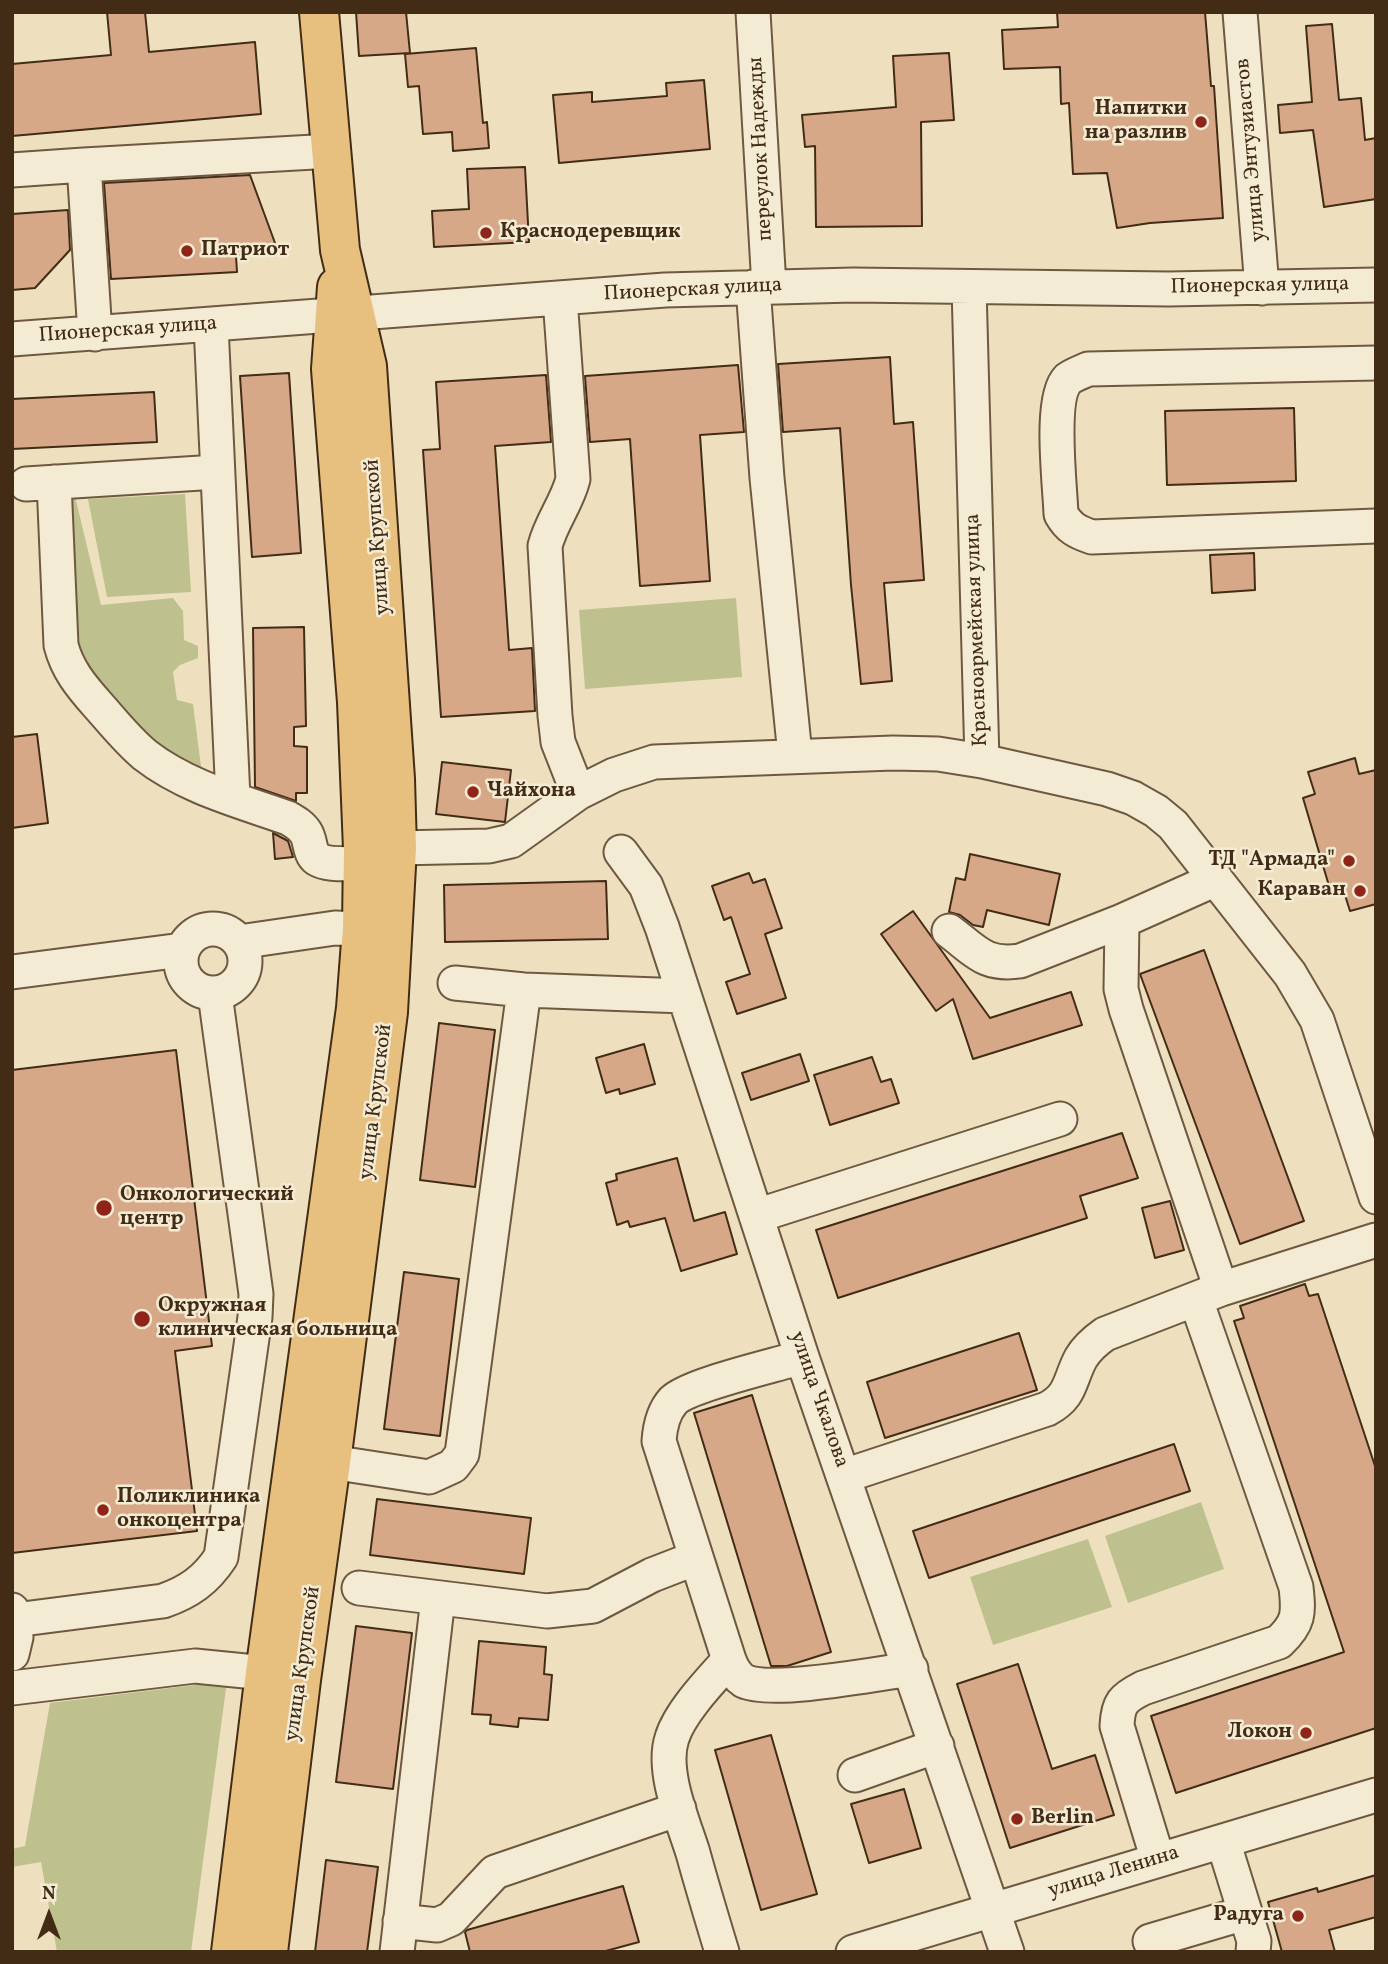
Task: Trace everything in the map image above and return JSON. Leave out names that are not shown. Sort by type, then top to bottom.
[{"type":"main road","name":"улица Крупской","points":[[268,1952],[388,1012],[357,702],[331,369],[345,315],[319,12]]},
{"type":"main road","name":"улица Крупской","points":[[231,1952],[265,1673],[354,1022],[378,930]]},
{"type":"street","name":"переулок Надежды","points":[[753,12],[766,478],[795,755]]},
{"type":"street","name":"улица Энтузиастов","points":[[1240,12],[1262,288]]},
{"type":"street","points":[[12,170],[332,151]]},
{"type":"street","points":[[83,166],[95,334]]},
{"type":"street","name":"Пионерская улица","points":[[12,340],[560,298],[761,287],[1262,288],[1376,285]]},
{"type":"street","name":"Красноармейская улица","points":[[969,286],[982,761],[1133,797],[1173,825],[1290,974],[1309,1004],[1317,1020],[1376,1197]]},
{"type":"street","points":[[560,298],[573,479],[548,533],[545,546],[558,742],[578,793]]},
{"type":"street","points":[[211,325],[233,798]]},
{"type":"street","points":[[1376,363],[1088,369],[1069,379],[1060,394],[1057,417],[1061,514],[1068,525],[1092,537],[1376,526]]},
{"type":"street","points":[[217,472],[40,483],[65,661],[95,702],[146,755],[168,771],[192,783],[298,824],[307,834],[312,853],[324,862],[374,854],[489,846],[511,841],[578,793],[614,775],[654,762],[893,753],[938,754],[982,761]]},
{"type":"street","name":"улица Чкалова","points":[[621,852],[646,886],[802,1357],[1007,1952]]},
{"type":"street","points":[[949,931],[988,961],[1020,961],[1122,921],[1216,878]]},
{"type":"street","points":[[1122,921],[1121,989],[1126,1009],[1296,1587],[1298,1608],[1294,1627],[1279,1642],[1143,1688],[1126,1697],[1118,1711],[1117,1726],[1158,1860]]},
{"type":"street","points":[[239,942],[335,928],[378,930]]},
{"type":"street","points":[[208,929],[228,933],[239,942],[245,963],[240,978],[229,989],[215,994],[201,991],[189,983],[182,971],[182,950],[195,934],[208,929]]},
{"type":"street","points":[[12,972],[182,950]]},
{"type":"street","points":[[456,983],[524,990],[684,996]]},
{"type":"street","points":[[331,1462],[429,1477],[453,1466],[462,1454],[524,990]]},
{"type":"street","points":[[12,1654],[16,1637],[14,1615],[163,1601],[183,1594],[199,1583],[221,1557],[256,1294],[215,994]]},
{"type":"street","points":[[756,1216],[1059,1119]]},
{"type":"street","points":[[844,1476],[1047,1409],[1060,1402],[1081,1358],[1090,1345],[1105,1334],[1208,1295],[1376,1240]]},
{"type":"street","points":[[802,1357],[694,1388],[673,1400],[660,1423],[659,1441],[729,1660],[735,1673],[744,1681],[763,1685],[800,1684],[911,1669]]},
{"type":"street","points":[[359,1588],[547,1611],[573,1609],[593,1606],[652,1575],[696,1558]]},
{"type":"street","points":[[438,1598],[399,1936],[451,1919],[495,1872],[679,1808]]},
{"type":"street","points":[[722,1952],[679,1808],[668,1754],[672,1736],[696,1698],[729,1660]]},
{"type":"street","points":[[12,1688],[195,1666],[265,1673]]},
{"type":"street","points":[[855,1774],[937,1746]]},
{"type":"street","name":"улица Ленина","points":[[853,1952],[1376,1795]]},
{"type":"street","points":[[1223,1841],[1254,1941],[1253,1952]]},
{"type":"street","points":[[1150,1941],[1245,1913]]},
{"type":"green space","points":[[74,492],[101,605],[173,598],[183,611],[184,640],[198,646],[198,658],[180,665],[173,672],[177,700],[193,704],[203,782],[171,766],[76,670],[60,523]]},
{"type":"green space","points":[[185,494],[191,592],[107,597],[88,499]]},
{"type":"green space","points":[[736,598],[742,677],[585,689],[579,610]]},
{"type":"green space","points":[[1201,1502],[1224,1569],[1128,1603],[1105,1536]]},
{"type":"green space","points":[[1088,1539],[1112,1607],[993,1645],[970,1577]]},
{"type":"green space","points":[[227,1681],[191,1952],[57,1952],[41,1862],[12,1867],[12,1849],[25,1846],[50,1703]]},
{"type":"building","points":[[107,12],[145,12],[149,52],[255,42],[261,114],[12,136],[12,64],[111,55]]},
{"type":"building","points":[[356,12],[406,12],[410,53],[359,56]]},
{"type":"building","points":[[1057,12],[1205,12],[1211,86],[1214,86],[1223,218],[1117,228],[1107,173],[1073,174],[1069,103],[1061,104],[1060,67],[1004,69],[1002,30],[1058,27]]},
{"type":"building","points":[[1332,24],[1339,100],[1361,98],[1365,140],[1376,138],[1376,199],[1324,207],[1313,130],[1280,133],[1278,105],[1312,102],[1306,26]]},
{"type":"building","points":[[476,48],[483,123],[487,122],[489,148],[453,151],[452,132],[423,134],[419,86],[408,87],[405,54]]},
{"type":"building","points":[[949,53],[954,120],[921,122],[922,226],[816,227],[815,146],[805,147],[802,115],[896,107],[893,56]]},
{"type":"building","points":[[704,80],[710,149],[559,163],[553,95],[592,92],[592,102],[667,96],[666,83]]},
{"type":"building","points":[[525,167],[529,242],[434,247],[432,211],[469,209],[467,169]]},
{"type":"building","points":[[250,175],[275,243],[236,256],[237,272],[111,279],[104,183]]},
{"type":"building","points":[[68,210],[70,250],[35,288],[12,290],[12,214]]},
{"type":"building","points":[[890,357],[894,424],[913,422],[924,580],[884,583],[892,681],[861,684],[840,428],[783,432],[778,364]]},
{"type":"building","points":[[738,365],[744,432],[700,435],[710,581],[640,586],[630,439],[590,442],[585,376]]},
{"type":"building","points":[[289,373],[301,553],[252,557],[240,376]]},
{"type":"building","points":[[546,375],[551,442],[495,446],[509,650],[532,648],[535,711],[441,717],[423,450],[440,449],[436,382]]},
{"type":"building","points":[[154,392],[157,442],[12,449],[12,399]]},
{"type":"building","points":[[1294,408],[1296,481],[1167,485],[1165,411]]},
{"type":"building","points":[[1254,553],[1255,590],[1212,593],[1210,555]]},
{"type":"building","points":[[304,627],[306,726],[294,727],[294,746],[307,747],[307,793],[296,793],[296,801],[255,787],[253,628]]},
{"type":"building","points":[[37,734],[48,823],[12,828],[12,737]]},
{"type":"building","name":"ТД \"Армада\"","points":[[1355,758],[1359,774],[1376,770],[1376,904],[1350,911],[1344,892],[1332,896],[1303,798],[1315,794],[1308,772]]},
{"type":"building","name":"Чайхона","points":[[442,762],[511,770],[505,822],[436,814]]},
{"type":"building","points":[[273,833],[288,841],[293,857],[275,859]]},
{"type":"building","points":[[970,854],[1060,874],[1049,925],[987,910],[983,927],[973,925],[960,915],[949,912],[956,878],[965,880]]},
{"type":"building","points":[[749,873],[753,883],[765,879],[782,928],[765,934],[786,998],[737,1014],[726,982],[750,974],[731,917],[724,920],[712,886]]},
{"type":"building","points":[[606,881],[608,939],[445,942],[444,885]]},
{"type":"building","points":[[913,911],[990,1018],[1071,992],[1082,1025],[973,1059],[953,999],[936,1011],[881,934]]},
{"type":"building","points":[[1204,950],[1304,1221],[1240,1244],[1140,974]]},
{"type":"building","points":[[439,1023],[495,1030],[475,1187],[420,1180]]},
{"type":"building","points":[[644,1044],[655,1084],[620,1094],[619,1089],[606,1093],[596,1058]]},
{"type":"building","name":"Онкологический центр","points":[[176,1050],[212,1346],[175,1351],[197,1531],[12,1553],[12,1070]]},
{"type":"building","points":[[800,1054],[809,1081],[751,1100],[742,1073]]},
{"type":"building","points":[[872,1057],[881,1082],[891,1079],[899,1103],[830,1125],[814,1075]]},
{"type":"building","points":[[1122,1133],[1138,1178],[1080,1196],[1087,1218],[838,1298],[816,1230]]},
{"type":"building","points":[[677,1158],[694,1221],[725,1212],[737,1254],[681,1271],[665,1218],[630,1227],[628,1221],[617,1225],[606,1183],[617,1180],[616,1174]]},
{"type":"building","points":[[1170,1201],[1184,1250],[1155,1258],[1142,1208]]},
{"type":"building","points":[[404,1272],[459,1279],[440,1436],[384,1429]]},
{"type":"building","points":[[1305,1284],[1309,1296],[1318,1294],[1376,1469],[1376,1728],[1176,1793],[1151,1716],[1344,1652],[1234,1321],[1244,1318],[1240,1306]]},
{"type":"building","points":[[1019,1333],[1037,1390],[885,1438],[867,1382]]},
{"type":"building","points":[[752,1395],[831,1652],[787,1666],[771,1666],[694,1413]]},
{"type":"building","points":[[1174,1444],[1190,1491],[929,1578],[913,1531]]},
{"type":"building","points":[[377,1499],[531,1518],[524,1574],[370,1555]]},
{"type":"building","points":[[356,1626],[412,1633],[393,1789],[336,1782]]},
{"type":"building","points":[[479,1641],[546,1647],[544,1674],[552,1675],[548,1720],[519,1718],[518,1727],[490,1724],[491,1715],[472,1714]]},
{"type":"building","points":[[1018,1664],[1052,1769],[1095,1755],[1114,1815],[1010,1848],[957,1684]]},
{"type":"building","points":[[771,1735],[817,1894],[761,1910],[715,1750]]},
{"type":"building","points":[[904,1789],[921,1848],[869,1863],[851,1804]]},
{"type":"building","points":[[326,1860],[378,1867],[367,1952],[315,1952]]},
{"type":"building","points":[[1376,1875],[1376,1917],[1329,1930],[1335,1952],[1282,1952],[1268,1902],[1317,1888],[1318,1892]]},
{"type":"building","points":[[623,1886],[639,1942],[602,1952],[470,1952],[465,1932],[467,1930]]},
{"type":"place","name":"Напитки на разлив","points":[[1201,122]]},
{"type":"place","name":"Краснодеревщик","points":[[486,233]]},
{"type":"place","name":"Патриот","points":[[187,251]]},
{"type":"place","name":"Чайхона","points":[[473,792]]},
{"type":"place","name":"ТД \"Армада\"","points":[[1349,861]]},
{"type":"place","name":"Караван","points":[[1360,891]]},
{"type":"place","name":"Онкологический центр","points":[[104,1208]]},
{"type":"place","name":"Окружная клиническая больница","points":[[142,1319]]},
{"type":"place","name":"Поликлиника онкоцентра","points":[[103,1510]]},
{"type":"place","name":"Локон","points":[[1306,1733]]},
{"type":"place","name":"Berlin","points":[[1017,1819]]},
{"type":"place","name":"Радуга","points":[[1298,1916]]}]
